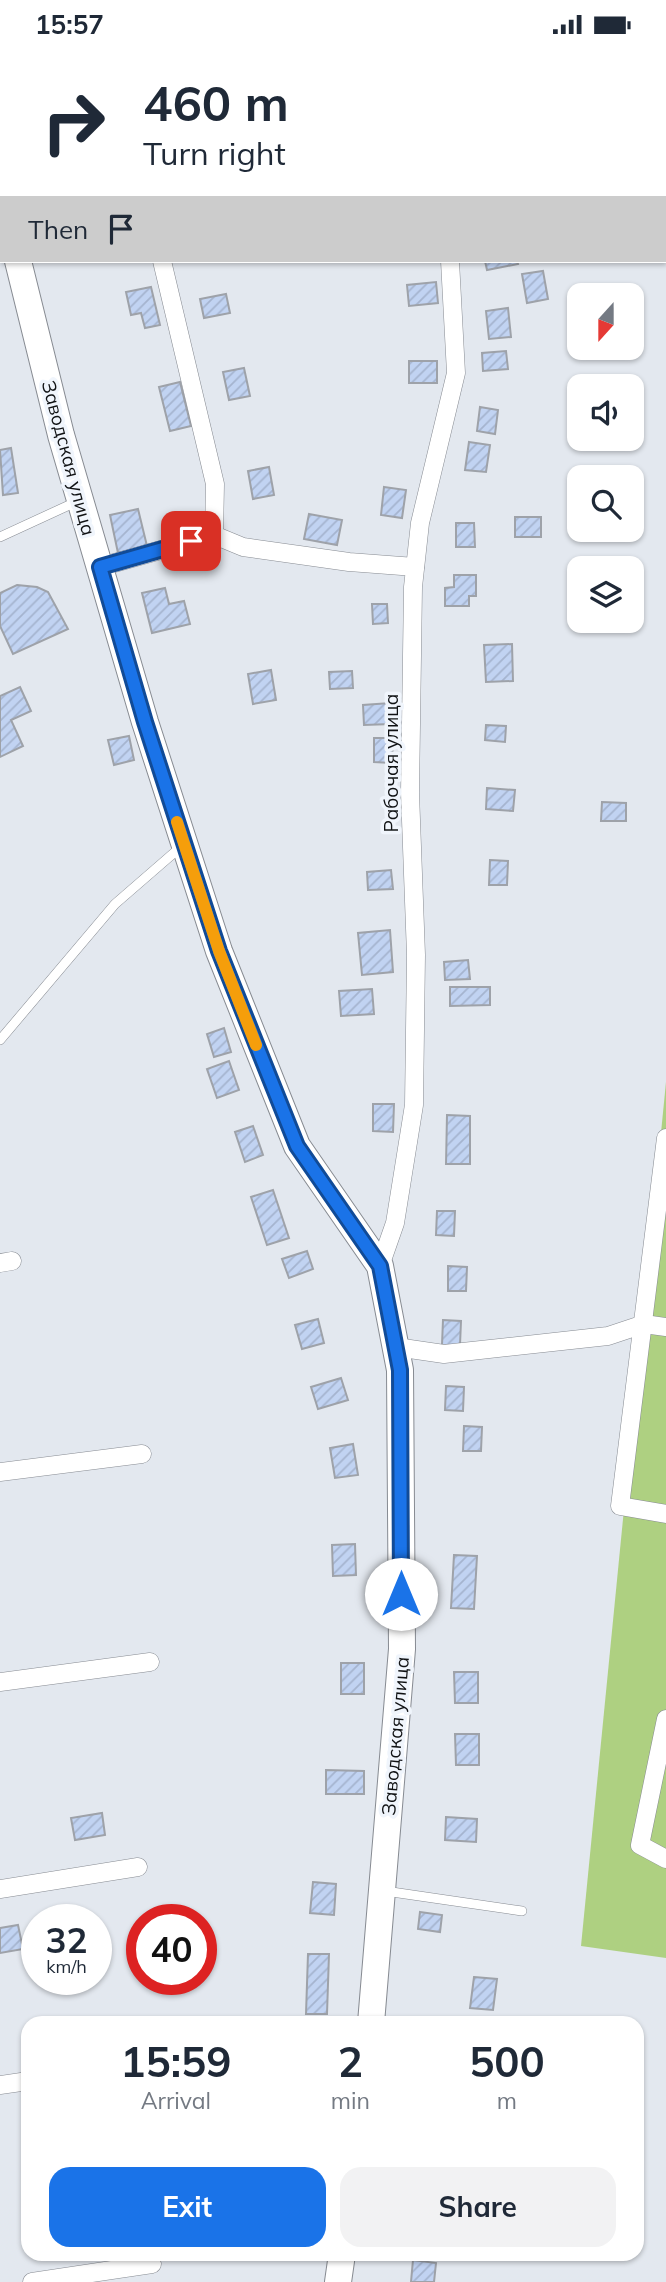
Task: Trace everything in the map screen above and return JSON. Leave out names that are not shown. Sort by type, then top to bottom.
[{"type":"street","name":"Заводская улица","points":[[19,263],[80,500],[219,951],[297,1146],[380,1266],[400,1370],[402,1650],[372,2016]]},
{"type":"street","points":[[162,263],[215,484],[214,535]]},
{"type":"street","name":"Рабочая улица","points":[[380,1266],[395,1223],[414,1105],[416,955],[410,793],[415,567],[420,523],[456,373],[450,263]]},
{"type":"street","points":[[100,567],[214,535],[243,547],[349,562],[415,567]]},
{"type":"street","points":[[666,1138],[657,1192],[645,1324],[620,1506],[666,1514]]},
{"type":"street","points":[[396,1347],[444,1354],[608,1336],[645,1324],[666,1327]]},
{"type":"street","points":[[0,1472],[142,1454]]},
{"type":"street","points":[[0,1682],[150,1662]]},
{"type":"street","points":[[666,1719],[640,1845],[666,1859]]},
{"type":"street","points":[[0,1889],[138,1867]]},
{"type":"street","points":[[0,2085],[21,2082]]},
{"type":"street","points":[[338,2282],[340,2261]]},
{"type":"street","points":[[32,2282],[152,2264]]},
{"type":"lane","points":[[0,537],[80,500]]},
{"type":"lane","points":[[0,1039],[115,904],[184,843]]},
{"type":"lane","points":[[382,1890],[522,1911]]},
{"type":"green space","points":[[666,1082],[666,1958],[581,1946]]},
{"type":"building","points":[[485,263],[518,264],[487,270]]},
{"type":"building","points":[[543,271],[548,299],[527,303],[522,274]]},
{"type":"building","points":[[436,282],[438,303],[409,306],[407,285]]},
{"type":"building","points":[[151,287],[160,325],[145,328],[141,313],[131,315],[126,292]]},
{"type":"building","points":[[226,294],[230,313],[204,318],[200,299]]},
{"type":"building","points":[[508,308],[511,337],[489,339],[486,311]]},
{"type":"building","points":[[506,351],[508,369],[483,371],[482,353]]},
{"type":"building","points":[[409,361],[437,361],[437,383],[409,383]]},
{"type":"building","points":[[244,368],[250,396],[229,400],[223,372]]},
{"type":"building","points":[[180,382],[191,426],[170,431],[159,387]]},
{"type":"building","points":[[480,407],[498,410],[495,434],[477,431]]},
{"type":"building","points":[[469,442],[490,445],[486,472],[465,470]]},
{"type":"building","points":[[11,448],[18,493],[3,495],[0,450]]},
{"type":"building","points":[[269,467],[274,495],[253,499],[248,471]]},
{"type":"building","points":[[384,487],[406,490],[402,518],[381,515]]},
{"type":"building","points":[[138,509],[147,546],[118,553],[110,515]]},
{"type":"building","points":[[309,514],[342,520],[337,545],[304,539]]},
{"type":"building","points":[[515,517],[541,517],[541,537],[515,537]]},
{"type":"building","points":[[456,523],[474,523],[475,547],[456,547]]},
{"type":"building","points":[[454,575],[476,575],[476,596],[469,596],[469,606],[445,606],[445,588],[454,587]]},
{"type":"building","points":[[17,585],[37,587],[48,592],[68,629],[13,654],[0,626],[0,593]]},
{"type":"building","points":[[165,588],[169,604],[184,601],[190,624],[152,633],[142,593]]},
{"type":"building","points":[[372,604],[387,604],[388,623],[373,624]]},
{"type":"building","points":[[512,644],[513,681],[486,682],[484,645]]},
{"type":"building","points":[[271,670],[276,700],[253,704],[248,674]]},
{"type":"building","points":[[352,671],[353,688],[330,689],[329,672]]},
{"type":"building","points":[[20,687],[31,711],[11,720],[23,746],[0,757],[0,696]]},
{"type":"building","points":[[390,703],[391,724],[364,725],[363,705]]},
{"type":"building","points":[[486,725],[506,726],[505,742],[485,740]]},
{"type":"building","points":[[129,736],[134,760],[114,765],[108,740]]},
{"type":"building","points":[[374,738],[393,738],[392,763],[374,762]]},
{"type":"building","points":[[487,788],[515,790],[513,811],[486,809]]},
{"type":"building","points":[[602,802],[626,803],[626,821],[601,821]]},
{"type":"building","points":[[490,860],[508,861],[507,885],[489,885]]},
{"type":"building","points":[[391,870],[393,889],[368,890],[367,872]]},
{"type":"building","points":[[390,930],[393,972],[362,975],[358,933]]},
{"type":"building","points":[[468,960],[470,979],[445,980],[444,962]]},
{"type":"building","points":[[450,987],[490,987],[490,1005],[450,1006]]},
{"type":"building","points":[[372,989],[374,1014],[341,1016],[339,991]]},
{"type":"building","points":[[224,1028],[231,1052],[214,1057],[207,1034]]},
{"type":"building","points":[[229,1061],[239,1090],[217,1098],[207,1069]]},
{"type":"building","points":[[373,1104],[394,1104],[393,1132],[373,1131]]},
{"type":"building","points":[[447,1115],[470,1116],[470,1164],[446,1164]]},
{"type":"building","points":[[253,1126],[263,1155],[245,1162],[235,1132]]},
{"type":"building","points":[[273,1190],[289,1238],[267,1245],[251,1197]]},
{"type":"building","points":[[437,1211],[455,1211],[454,1236],[436,1235]]},
{"type":"building","points":[[307,1251],[313,1269],[289,1278],[282,1259]]},
{"type":"building","points":[[448,1266],[467,1267],[466,1291],[448,1291]]},
{"type":"building","points":[[318,1319],[324,1343],[302,1349],[295,1325]]},
{"type":"building","points":[[443,1320],[461,1321],[460,1345],[442,1345]]},
{"type":"building","points":[[341,1378],[348,1400],[318,1409],[311,1387]]},
{"type":"building","points":[[446,1386],[464,1387],[463,1411],[445,1410]]},
{"type":"building","points":[[464,1426],[482,1427],[481,1451],[463,1451]]},
{"type":"building","points":[[353,1444],[358,1475],[335,1478],[330,1448]]},
{"type":"building","points":[[355,1544],[356,1575],[333,1576],[332,1545]]},
{"type":"building","points":[[454,1555],[477,1556],[474,1609],[451,1608]]},
{"type":"building","points":[[341,1663],[364,1663],[364,1694],[341,1694]]},
{"type":"building","points":[[454,1672],[478,1672],[478,1703],[455,1703]]},
{"type":"building","points":[[455,1734],[479,1734],[479,1765],[456,1765]]},
{"type":"building","points":[[326,1770],[364,1771],[364,1794],[326,1794]]},
{"type":"building","points":[[102,1813],[105,1835],[75,1840],[71,1818]]},
{"type":"building","points":[[446,1817],[477,1819],[476,1842],[445,1840]]},
{"type":"building","points":[[313,1882],[336,1884],[334,1915],[310,1913]]},
{"type":"building","points":[[420,1912],[442,1915],[440,1932],[418,1929]]},
{"type":"building","points":[[18,1925],[21,1949],[0,1953],[0,1928]]},
{"type":"building","points":[[308,1954],[329,1954],[327,2014],[306,2014]]},
{"type":"building","points":[[474,1977],[497,1979],[493,2010],[470,2008]]},
{"type":"building","points":[[413,2261],[436,2263],[434,2282],[411,2282]]},
{"type":"slow traffic","points":[[177,822],[219,951],[256,1045]]},
{"type":"route","points":[[191,541],[100,567],[145,722],[219,951],[297,1146],[380,1266],[400,1370],[401,1594]]}]
